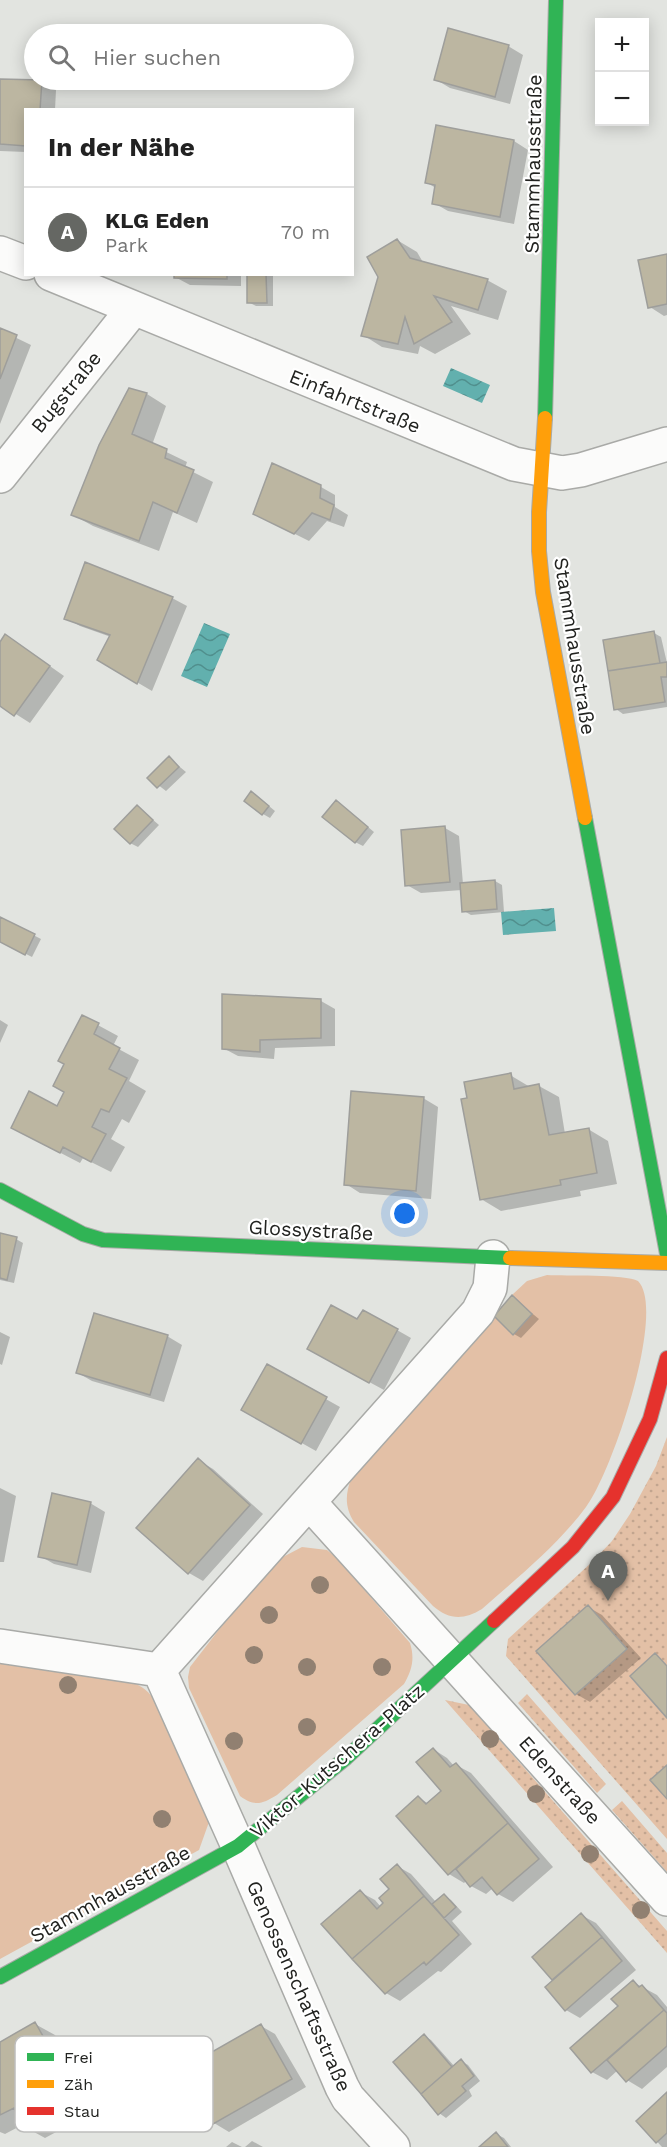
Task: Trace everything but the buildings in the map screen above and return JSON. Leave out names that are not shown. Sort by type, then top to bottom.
[{"type":"street","name":"Stammhausstraße","points":[[556,0],[545,431],[539,551],[543,592],[667,1254]]},
{"type":"street","points":[[0,253],[24,262]]},
{"type":"street","name":"Einfahrtstraße","points":[[56,276],[514,464],[562,473],[581,470],[667,444]]},
{"type":"street","name":"Bugstraße","points":[[0,476],[133,309]]},
{"type":"street","name":"Glossystraße","points":[[0,1190],[83,1234],[103,1240],[667,1263]]},
{"type":"street","points":[[0,1646],[159,1670],[478,1312],[490,1288],[493,1257]]},
{"type":"street","name":"Viktor-Kutschera-Platz","points":[[159,1670],[238,1846],[346,1758],[573,1547],[613,1497],[633,1458],[663,1396],[667,1358]]},
{"type":"street","points":[[309,1502],[453,1660]]},
{"type":"street","name":"Edenstraße","points":[[453,1660],[667,1899]]},
{"type":"street","name":"Stammhausstraße","points":[[0,1977],[238,1846]]},
{"type":"street","name":"Genossenschaftsstraße","points":[[238,1846],[345,2093],[393,2147]]},
{"type":"shaded area","points":[[547,1275],[608,1276],[638,1281],[645,1298],[646,1324],[633,1392],[622,1428],[597,1489],[575,1521],[537,1561],[482,1609],[463,1617],[451,1616],[433,1606],[354,1522],[348,1506],[349,1485],[351,1479],[512,1295],[527,1281]]},
{"type":"shaded area","points":[[667,1437],[667,1839],[506,1656],[508,1639],[612,1541],[630,1514],[656,1466]]},
{"type":"shaded area","points":[[302,1547],[327,1550],[338,1559],[410,1643],[412,1664],[404,1684],[277,1795],[263,1802],[254,1803],[240,1796],[189,1688],[188,1677],[190,1667],[221,1627],[281,1558]]},
{"type":"shaded area","points":[[0,1662],[139,1685],[156,1702],[209,1822],[199,1850],[0,1959]]},
{"type":"shaded area","points":[[527,1694],[606,1784],[597,1793],[518,1703]]},
{"type":"shaded area","points":[[445,1700],[469,1705],[667,1931],[667,1953]]},
{"type":"shaded area","points":[[622,1801],[667,1853],[667,1872],[612,1810]]},
{"type":"water","points":[[451,368],[490,385],[482,403],[443,386]]},
{"type":"water","points":[[204,623],[230,634],[207,687],[181,676]]},
{"type":"water","points":[[554,908],[556,931],[503,935],[501,912]]},
{"type":"traffic: fast","points":[[545,418],[556,0]]},
{"type":"traffic: fast","points":[[585,818],[667,1254]]},
{"type":"traffic: fast","points":[[0,1190],[83,1234],[103,1240],[510,1258]]},
{"type":"traffic: fast","points":[[0,1977],[238,1846],[346,1758],[494,1621]]},
{"type":"traffic: slow","points":[[545,418],[539,512],[539,551],[543,592],[585,818]]},
{"type":"traffic: slow","points":[[510,1258],[667,1263]]},
{"type":"traffic: jam","points":[[494,1621],[573,1547],[613,1497],[650,1419],[667,1358]]},
{"type":"place","name":"KLG Eden","points":[[608,1601]]}]
